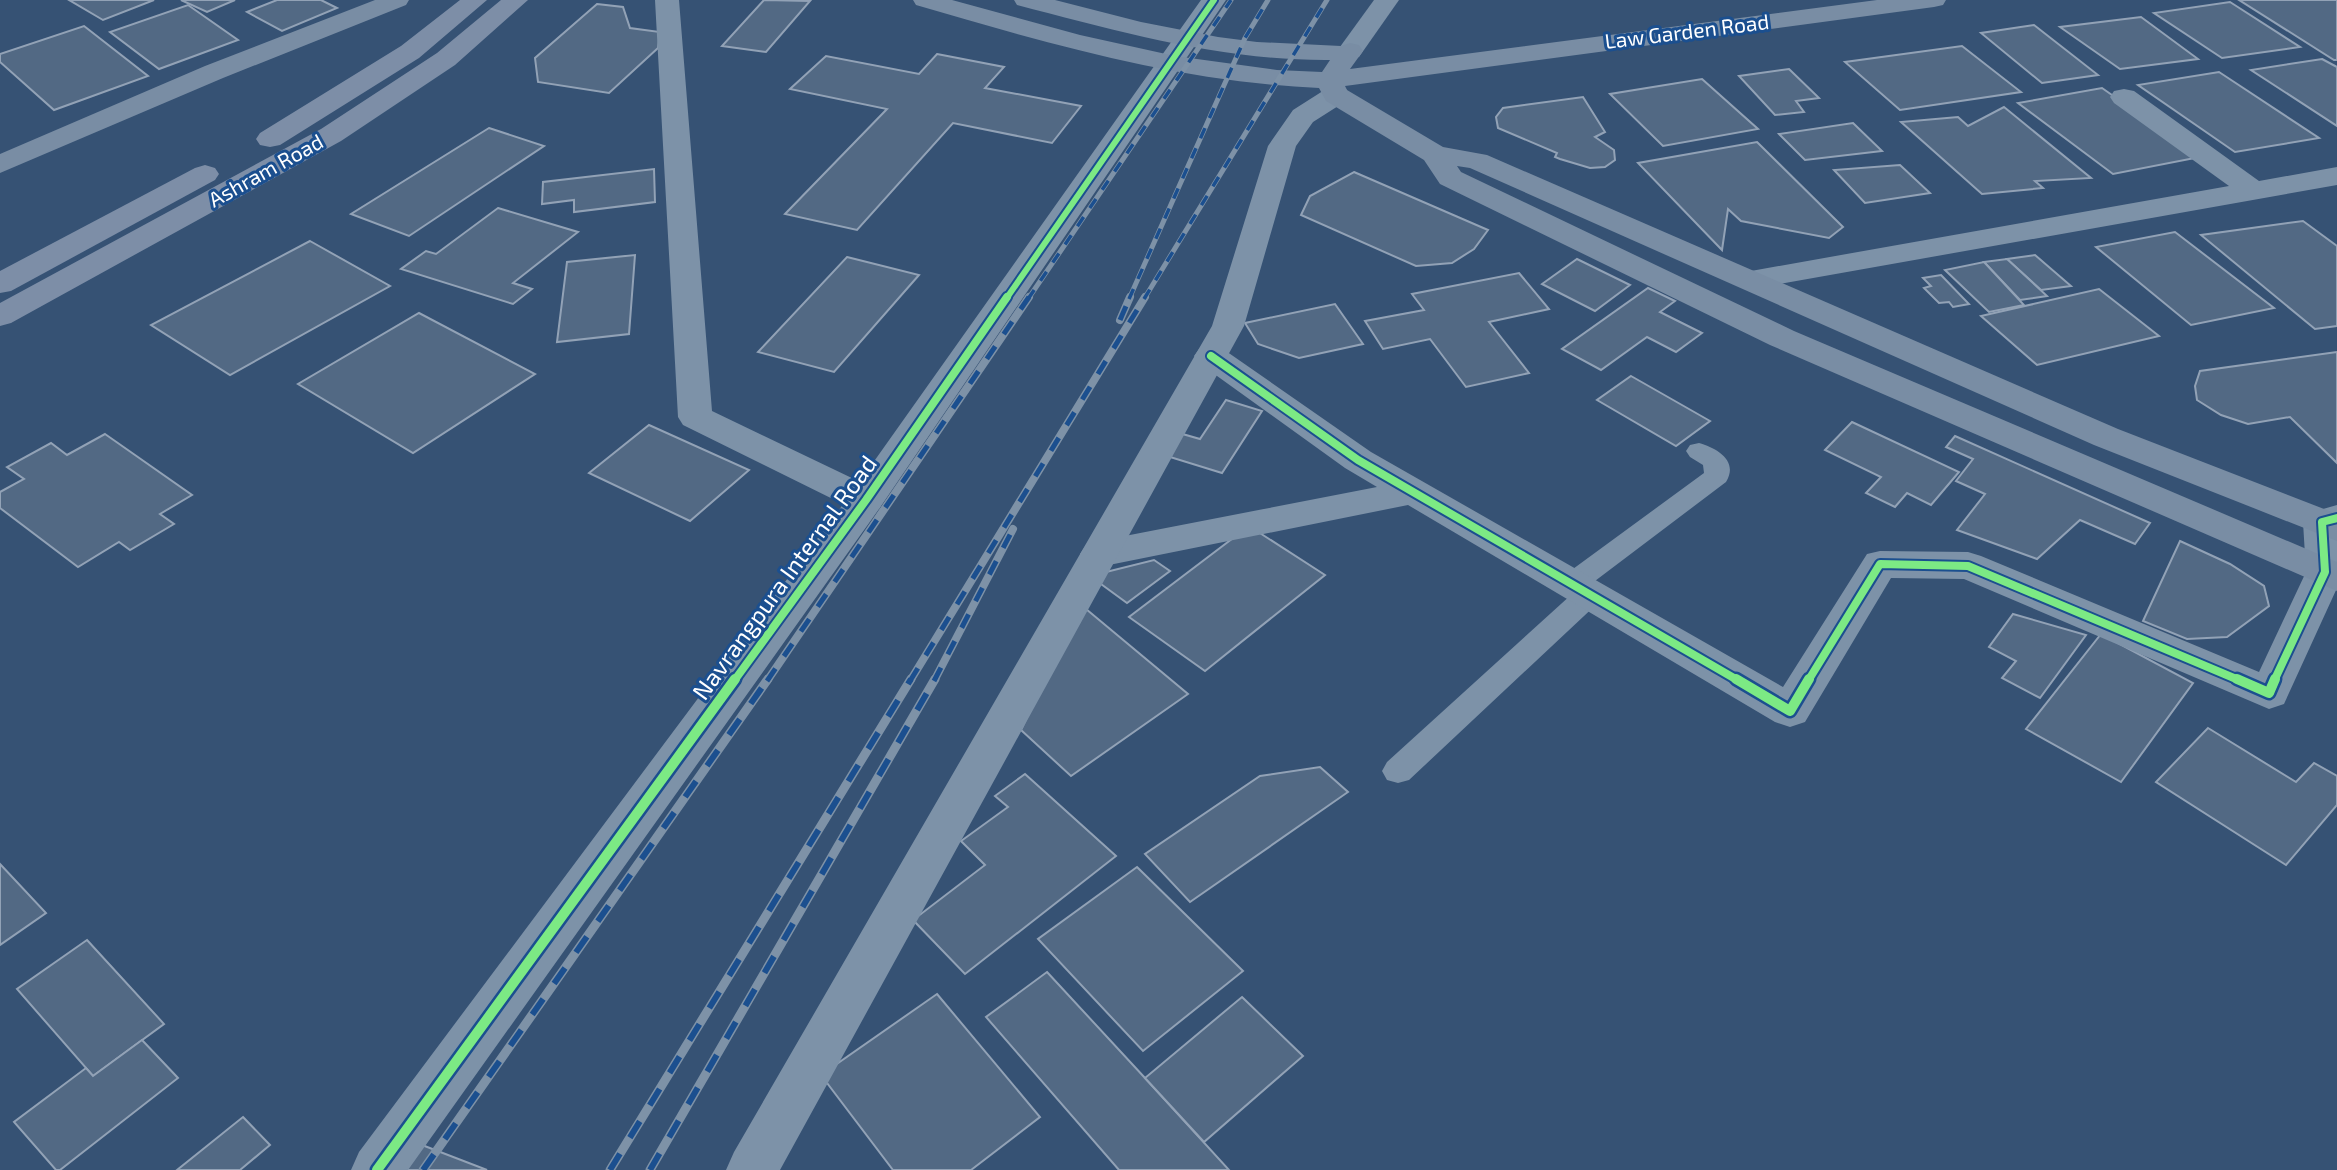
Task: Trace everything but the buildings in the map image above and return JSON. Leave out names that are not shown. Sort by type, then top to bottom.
[{"type":"main road","name":"Ashram Road","points":[[0,284],[297,125],[410,52],[475,0]]},
{"type":"main road","name":"Ashram Road","points":[[0,316],[331,135],[446,59],[516,0]]},
{"type":"main road","points":[[925,0],[1178,52],[1277,79],[1333,87],[1435,154],[1477,161],[2106,437],[2332,523]]},
{"type":"main road","points":[[1027,0],[1178,52],[1294,54],[1389,47]]},
{"type":"main road","points":[[1333,87],[1441,52],[1779,0]]},
{"type":"main road","name":"Law Garden Road","points":[[1441,52],[1934,0]]},
{"type":"main road","points":[[0,164],[214,72],[392,1]]},
{"type":"main road","points":[[1333,87],[1350,51]]},
{"type":"main road","points":[[1435,154],[1450,178],[1782,338],[2331,575]]},
{"type":"street","points":[[667,0],[695,416],[866,500]]},
{"type":"street","name":"Navrangpura Internal Road","points":[[377,1170],[866,500],[1214,0]]},
{"type":"street","points":[[1350,51],[1387,0]]},
{"type":"street","points":[[752,1170],[1228,326],[1282,146],[1303,116],[1333,87]]},
{"type":"street","points":[[2124,97],[2254,191]]},
{"type":"street","points":[[1751,280],[2337,176]]},
{"type":"street","points":[[1211,356],[1358,460],[1790,711],[1880,564],[1968,566],[2269,693],[2331,575],[2332,523]]},
{"type":"street","points":[[1099,554],[1414,492]]},
{"type":"lane","points":[[1398,771],[1581,589],[1717,476],[1716,461],[1699,451]]},
{"type":"railway","points":[[1028,299],[1231,0]]},
{"type":"railway","points":[[1129,299],[1245,38],[1268,0]]},
{"type":"railway","points":[[1144,299],[1327,0]]},
{"type":"railway","points":[[767,681],[1029,297]]},
{"type":"railway","points":[[1120,320],[1130,297]]},
{"type":"railway","points":[[910,681],[1145,297]]},
{"type":"railway","points":[[934,681],[1013,529]]},
{"type":"railway","points":[[423,1170],[768,679]]},
{"type":"railway","points":[[610,1170],[911,679]]},
{"type":"railway","points":[[650,1170],[935,679]]},
{"type":"cycle path","points":[[377,1170],[866,500],[1214,0]]},
{"type":"cycle path","points":[[1211,356],[1358,460],[1790,711],[1880,564],[1968,566],[2269,693],[2325,572],[2322,522],[2337,518]]}]
